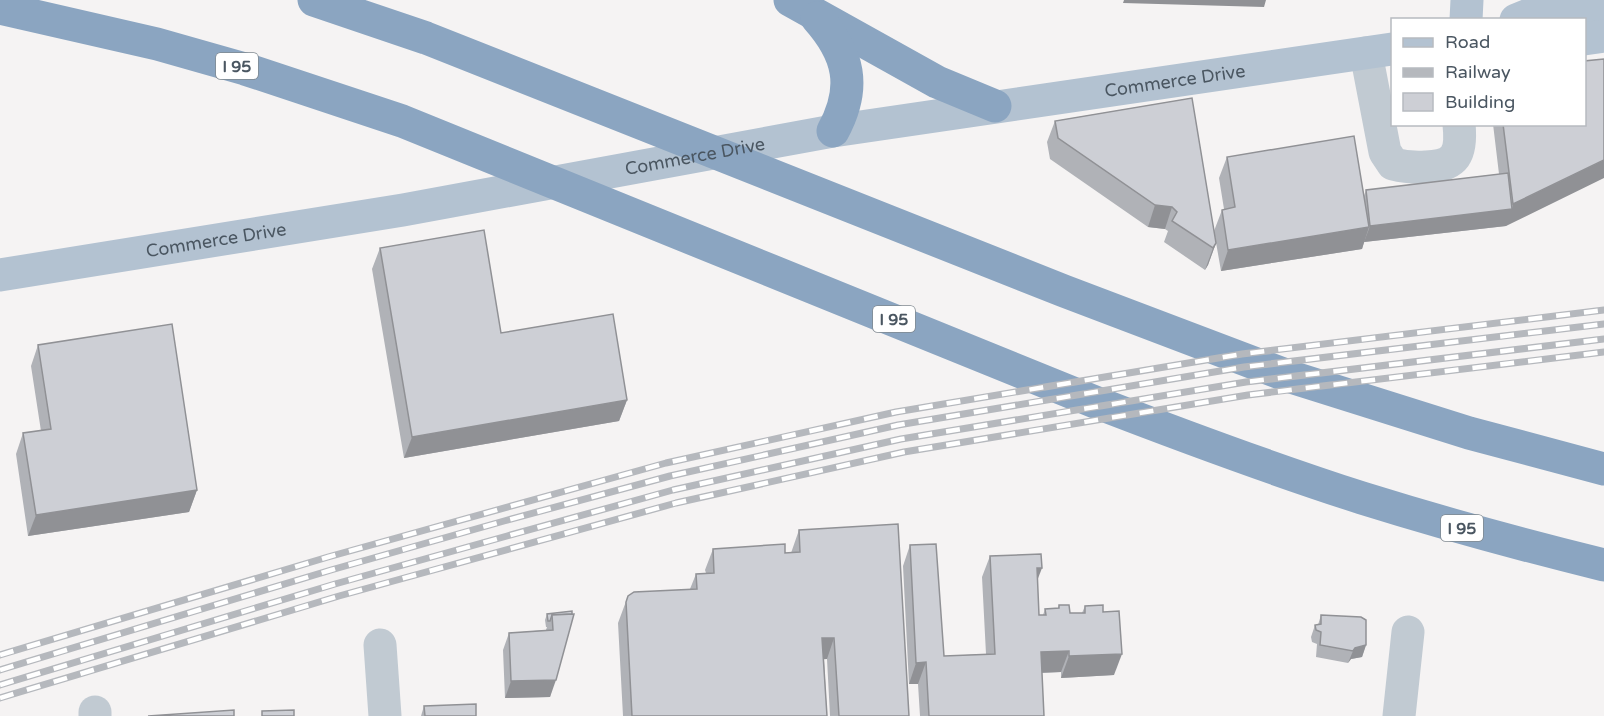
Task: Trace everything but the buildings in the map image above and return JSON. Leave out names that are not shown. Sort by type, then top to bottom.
[{"type":"highway","points":[[314,0],[426,38],[1064,291],[1291,377],[1381,407],[1526,450],[1604,470]]},
{"type":"highway","points":[[794,2],[911,69],[995,106]]},
{"type":"highway","points":[[794,2],[817,18],[840,48],[847,81],[846,99],[841,117],[833,131]]},
{"type":"highway","name":"I 95","points":[[0,8],[157,44],[337,98],[468,147],[1095,402],[1322,485],[1447,524],[1604,565]]},
{"type":"main road","points":[[1466,18],[1467,0]]},
{"type":"main road","points":[[1521,18],[1531,14],[1604,5]]},
{"type":"main road","points":[[1586,39],[1604,36]]},
{"type":"main road","name":"Commerce Drive","points":[[0,275],[403,210],[833,131],[1379,51]]},
{"type":"street","points":[[1379,51],[1385,152],[1394,164],[1414,168],[1442,167],[1451,163],[1457,154],[1459,126]]},
{"type":"street","points":[[1399,716],[1408,632]]},
{"type":"street","points":[[380,645],[385,716]]},
{"type":"railway","points":[[0,655],[328,557],[666,463],[896,412],[1242,354],[1604,310]]},
{"type":"railway","points":[[0,670],[331,570],[504,521],[670,476],[898,425],[1244,367],[1604,324]]},
{"type":"railway","points":[[0,685],[335,584],[673,490],[901,439],[1246,382],[1604,339]]},
{"type":"railway","points":[[0,698],[339,596],[676,503],[904,452],[1248,395],[1604,352]]}]
